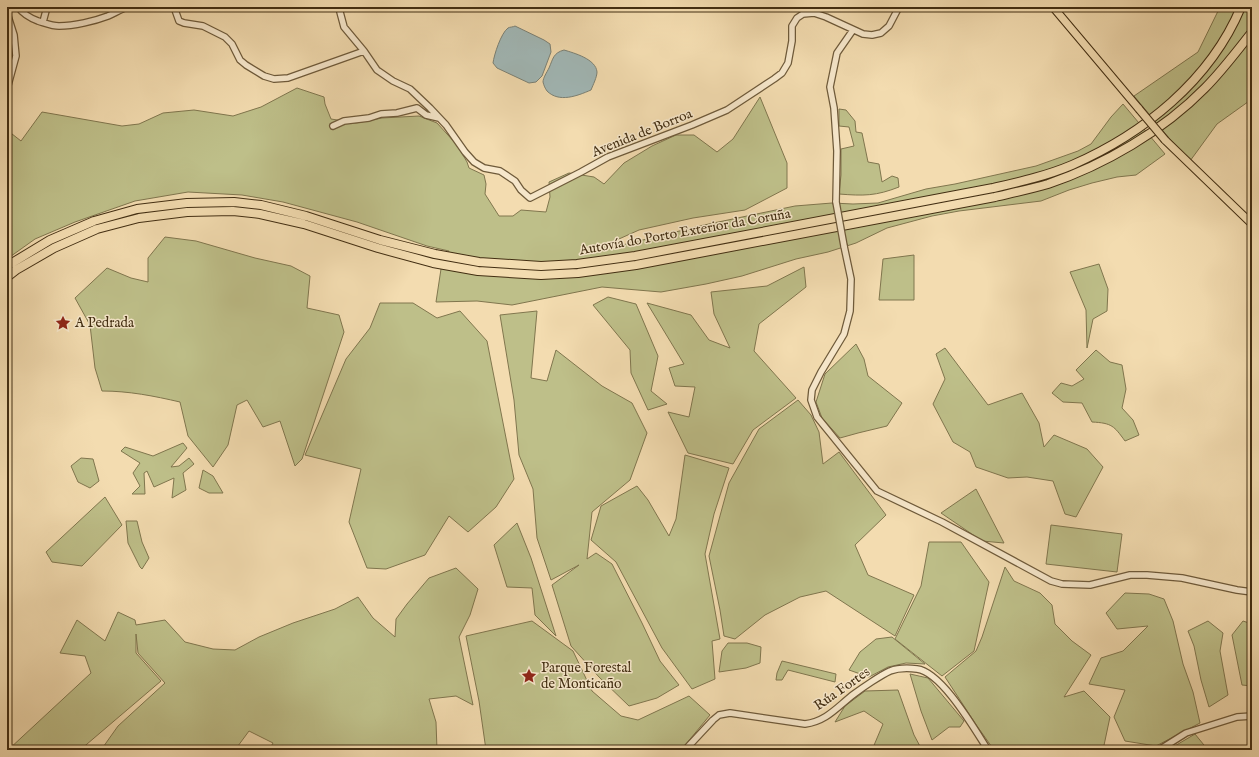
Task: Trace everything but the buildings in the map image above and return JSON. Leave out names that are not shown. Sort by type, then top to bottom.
[{"type":"highway","name":"Autovía do Porto Exterior da Coruña","points":[[7,266],[50,240],[94,221],[137,209],[187,203],[234,202],[262,205],[306,216],[380,240],[435,254],[479,262],[541,266],[577,264],[635,256],[993,188],[1044,175],[1072,165],[1129,136],[1162,111],[1200,72],[1218,49],[1241,7]]},
{"type":"highway","name":"Autovía do Porto Exterior da Coruña","points":[[7,277],[16,270],[54,248],[97,229],[139,218],[188,212],[233,211],[260,214],[304,224],[378,248],[433,263],[478,271],[541,275],[578,273],[636,265],[995,197],[1047,184],[1085,169],[1133,144],[1168,121],[1193,100],[1229,62],[1252,32]]},
{"type":"main road","points":[[1053,7],[1165,140],[1252,224]]},
{"type":"street","points":[[18,7],[23,13],[31,18],[58,26],[66,26],[97,19],[128,7]]},
{"type":"street","points":[[43,22],[47,7]]},
{"type":"street","points":[[174,7],[179,21],[203,26],[225,37],[232,44],[240,60],[264,76],[274,79],[288,78],[364,51]]},
{"type":"street","name":"Avenida de Borroa","points":[[340,7],[344,27],[364,51],[377,70],[392,81],[410,89],[440,118],[474,162],[484,168],[500,171],[515,181],[521,190],[530,198],[608,157],[727,110],[769,83],[782,73],[788,63],[792,41],[792,26],[797,18],[803,14]]},
{"type":"street","points":[[802,7],[803,14],[814,13],[863,34],[872,35],[881,33],[889,26],[899,7]]},
{"type":"street","points":[[7,13],[14,35],[16,56],[7,89]]},
{"type":"street","points":[[853,30],[837,53],[830,87],[834,108],[837,151],[836,202],[851,279],[850,312],[844,334],[812,390],[811,400],[817,417],[877,491],[942,522],[1051,581],[1068,584],[1090,585],[1130,575],[1148,575],[1182,578],[1252,592]]},
{"type":"street","points":[[333,126],[344,121],[369,118],[381,114],[396,113],[417,108],[426,115],[440,118]]},
{"type":"street","name":"Rúa Fortes","points":[[686,750],[719,715],[730,713],[805,724],[816,722],[835,710],[854,694],[890,671],[904,668],[919,669],[940,683],[960,706],[988,750]]},
{"type":"street","points":[[1159,750],[1186,733],[1237,717],[1252,716]]},
{"type":"green space","points":[[1220,7],[1252,7],[1252,99],[1217,124],[1190,161],[1134,96],[1198,52]]},
{"type":"green space","points":[[297,88],[324,97],[331,119],[356,123],[382,118],[419,116],[437,123],[457,145],[469,168],[484,175],[486,184],[485,194],[499,216],[513,216],[521,210],[546,212],[550,197],[549,182],[569,173],[594,177],[604,184],[624,163],[652,146],[676,135],[694,135],[717,152],[733,139],[760,97],[787,163],[787,188],[745,210],[693,218],[639,230],[610,243],[610,248],[704,225],[795,206],[832,203],[878,203],[926,189],[1036,166],[1078,151],[1091,144],[1111,117],[1123,104],[1165,154],[1136,175],[1117,177],[1092,183],[1041,201],[959,211],[932,216],[887,228],[856,243],[828,252],[796,259],[742,276],[661,292],[602,287],[512,305],[477,301],[436,302],[441,269],[449,251],[427,246],[357,222],[283,202],[242,195],[188,192],[135,201],[75,222],[35,239],[7,259],[7,130],[21,141],[42,112],[122,126],[139,124],[163,113],[194,110],[233,116],[261,107]]},
{"type":"green space","points":[[839,109],[846,110],[855,121],[856,132],[862,133],[868,162],[879,164],[882,182],[892,176],[898,178],[899,187],[870,195],[839,194],[841,149],[854,146],[849,127],[839,126]]},
{"type":"green space","points":[[165,237],[196,241],[255,258],[291,266],[310,276],[307,308],[339,315],[344,332],[302,459],[295,466],[280,421],[263,427],[247,400],[237,405],[228,445],[213,467],[188,436],[180,402],[141,394],[102,391],[95,368],[90,325],[75,298],[107,268],[131,278],[148,282],[148,258]]},
{"type":"green space","points":[[914,255],[914,300],[879,300],[883,259]]},
{"type":"green space","points":[[1099,264],[1108,289],[1107,311],[1093,319],[1087,348],[1086,310],[1070,272]]},
{"type":"green space","points":[[804,267],[806,287],[759,324],[754,351],[796,398],[753,430],[733,464],[688,453],[668,412],[689,417],[695,387],[675,386],[669,368],[684,364],[647,303],[691,315],[709,340],[730,348],[714,314],[711,292],[767,286]]},
{"type":"green space","points":[[608,297],[636,304],[658,356],[651,391],[667,404],[648,410],[631,373],[630,350],[593,305]]},
{"type":"green space","points":[[380,303],[413,303],[437,318],[460,311],[487,341],[514,479],[496,507],[468,532],[449,516],[425,555],[386,569],[367,568],[349,522],[361,469],[305,455],[346,359],[370,328]]},
{"type":"green space","points":[[537,311],[531,378],[547,381],[556,350],[602,386],[632,403],[647,433],[630,480],[592,512],[587,559],[596,553],[612,564],[660,661],[679,685],[657,698],[629,706],[599,677],[571,646],[552,585],[579,565],[551,580],[537,538],[533,489],[519,455],[514,400],[500,315]]},
{"type":"green space","points":[[856,344],[864,359],[868,376],[902,403],[887,426],[840,438],[822,418],[816,402],[825,374]]},
{"type":"green space","points":[[945,348],[988,405],[1022,393],[1039,423],[1044,447],[1054,435],[1087,449],[1103,467],[1076,517],[1065,514],[1053,481],[1027,477],[1008,478],[976,467],[970,452],[953,442],[933,404],[945,379],[936,354]]},
{"type":"green space","points":[[1096,350],[1110,362],[1122,365],[1126,389],[1122,408],[1133,420],[1139,435],[1125,441],[1112,426],[1104,423],[1092,422],[1082,403],[1063,402],[1052,393],[1061,383],[1072,386],[1084,379],[1076,370]]},
{"type":"green space","points":[[798,400],[811,415],[819,432],[823,464],[839,452],[886,515],[855,545],[868,575],[914,595],[895,636],[826,591],[800,597],[765,615],[735,639],[724,636],[709,556],[729,483],[759,429]]},
{"type":"green space","points":[[183,443],[187,448],[171,467],[179,466],[189,458],[194,464],[183,473],[186,490],[172,498],[174,478],[154,487],[147,471],[144,473],[145,494],[132,494],[140,486],[133,473],[140,463],[121,451],[125,447],[153,456]]},
{"type":"green space","points":[[685,455],[729,468],[714,514],[705,554],[720,639],[712,641],[715,679],[692,689],[662,648],[616,562],[591,540],[601,506],[637,486],[648,500],[669,536],[676,519]]},
{"type":"green space","points":[[81,458],[93,459],[99,481],[90,488],[78,482],[71,466]]},
{"type":"green space","points":[[203,470],[213,476],[223,493],[209,493],[199,488]]},
{"type":"green space","points":[[976,489],[1004,543],[982,541],[941,513]]},
{"type":"green space","points":[[105,497],[122,525],[82,566],[52,562],[46,552]]},
{"type":"green space","points":[[126,521],[137,521],[142,542],[149,558],[142,569],[128,543]]},
{"type":"green space","points":[[517,523],[531,558],[556,636],[535,615],[532,588],[507,587],[494,545]]},
{"type":"green space","points":[[1051,525],[1122,534],[1117,572],[1046,564]]},
{"type":"green space","points":[[929,542],[961,542],[989,582],[974,651],[942,676],[895,639],[921,586]]},
{"type":"green space","points":[[1005,567],[1014,581],[1040,593],[1052,605],[1055,624],[1072,641],[1091,655],[1064,697],[1084,691],[1110,717],[1103,750],[994,750],[945,677],[976,651]]},
{"type":"green space","points":[[456,568],[478,589],[470,615],[459,637],[473,705],[456,696],[429,699],[436,722],[437,750],[269,750],[273,743],[249,731],[235,750],[101,750],[118,726],[165,683],[138,653],[136,634],[136,653],[161,681],[80,750],[8,750],[91,673],[85,656],[60,653],[77,620],[105,641],[118,612],[135,620],[136,625],[165,620],[185,642],[213,649],[235,650],[259,637],[293,623],[335,609],[358,597],[373,618],[395,637],[396,619],[429,578]]},
{"type":"green space","points":[[1125,593],[1149,594],[1164,599],[1173,621],[1183,664],[1193,692],[1200,723],[1156,746],[1125,741],[1114,717],[1125,690],[1089,684],[1101,658],[1123,651],[1148,626],[1117,629],[1106,613]]},
{"type":"green space","points":[[532,621],[573,651],[592,691],[621,716],[638,720],[689,696],[710,715],[681,750],[486,750],[479,701],[466,636]]},
{"type":"green space","points":[[1208,621],[1223,633],[1220,651],[1228,695],[1209,707],[1201,680],[1194,646],[1188,631]]},
{"type":"green space","points":[[1243,621],[1252,624],[1252,686],[1242,685],[1232,635]]},
{"type":"green space","points":[[892,637],[925,664],[906,663],[888,667],[869,677],[849,670],[860,652],[876,639]]},
{"type":"green space","points":[[728,643],[747,643],[761,647],[760,663],[746,668],[719,672],[722,651]]},
{"type":"green space","points":[[782,661],[836,674],[835,682],[788,670],[782,680],[776,680]]},
{"type":"green space","points":[[910,674],[928,678],[964,721],[960,727],[949,727],[932,740],[921,711]]},
{"type":"green space","points":[[898,690],[914,735],[922,750],[872,750],[883,724],[864,711],[835,722],[845,706],[865,691]]},
{"type":"green space","points":[[1195,734],[1208,750],[1168,750]]},
{"type":"water","points":[[515,26],[550,44],[551,52],[542,76],[536,82],[529,83],[497,68],[493,63],[500,39],[508,28]]},
{"type":"water","points":[[564,50],[584,57],[596,67],[597,74],[591,90],[563,98],[552,95],[547,91],[543,82],[544,77],[554,57],[560,51]]},
{"type":"place","name":"A Pedrada","points":[[63,323]]},
{"type":"place","name":"Parque Forestal de Monticaño","points":[[529,676]]}]
